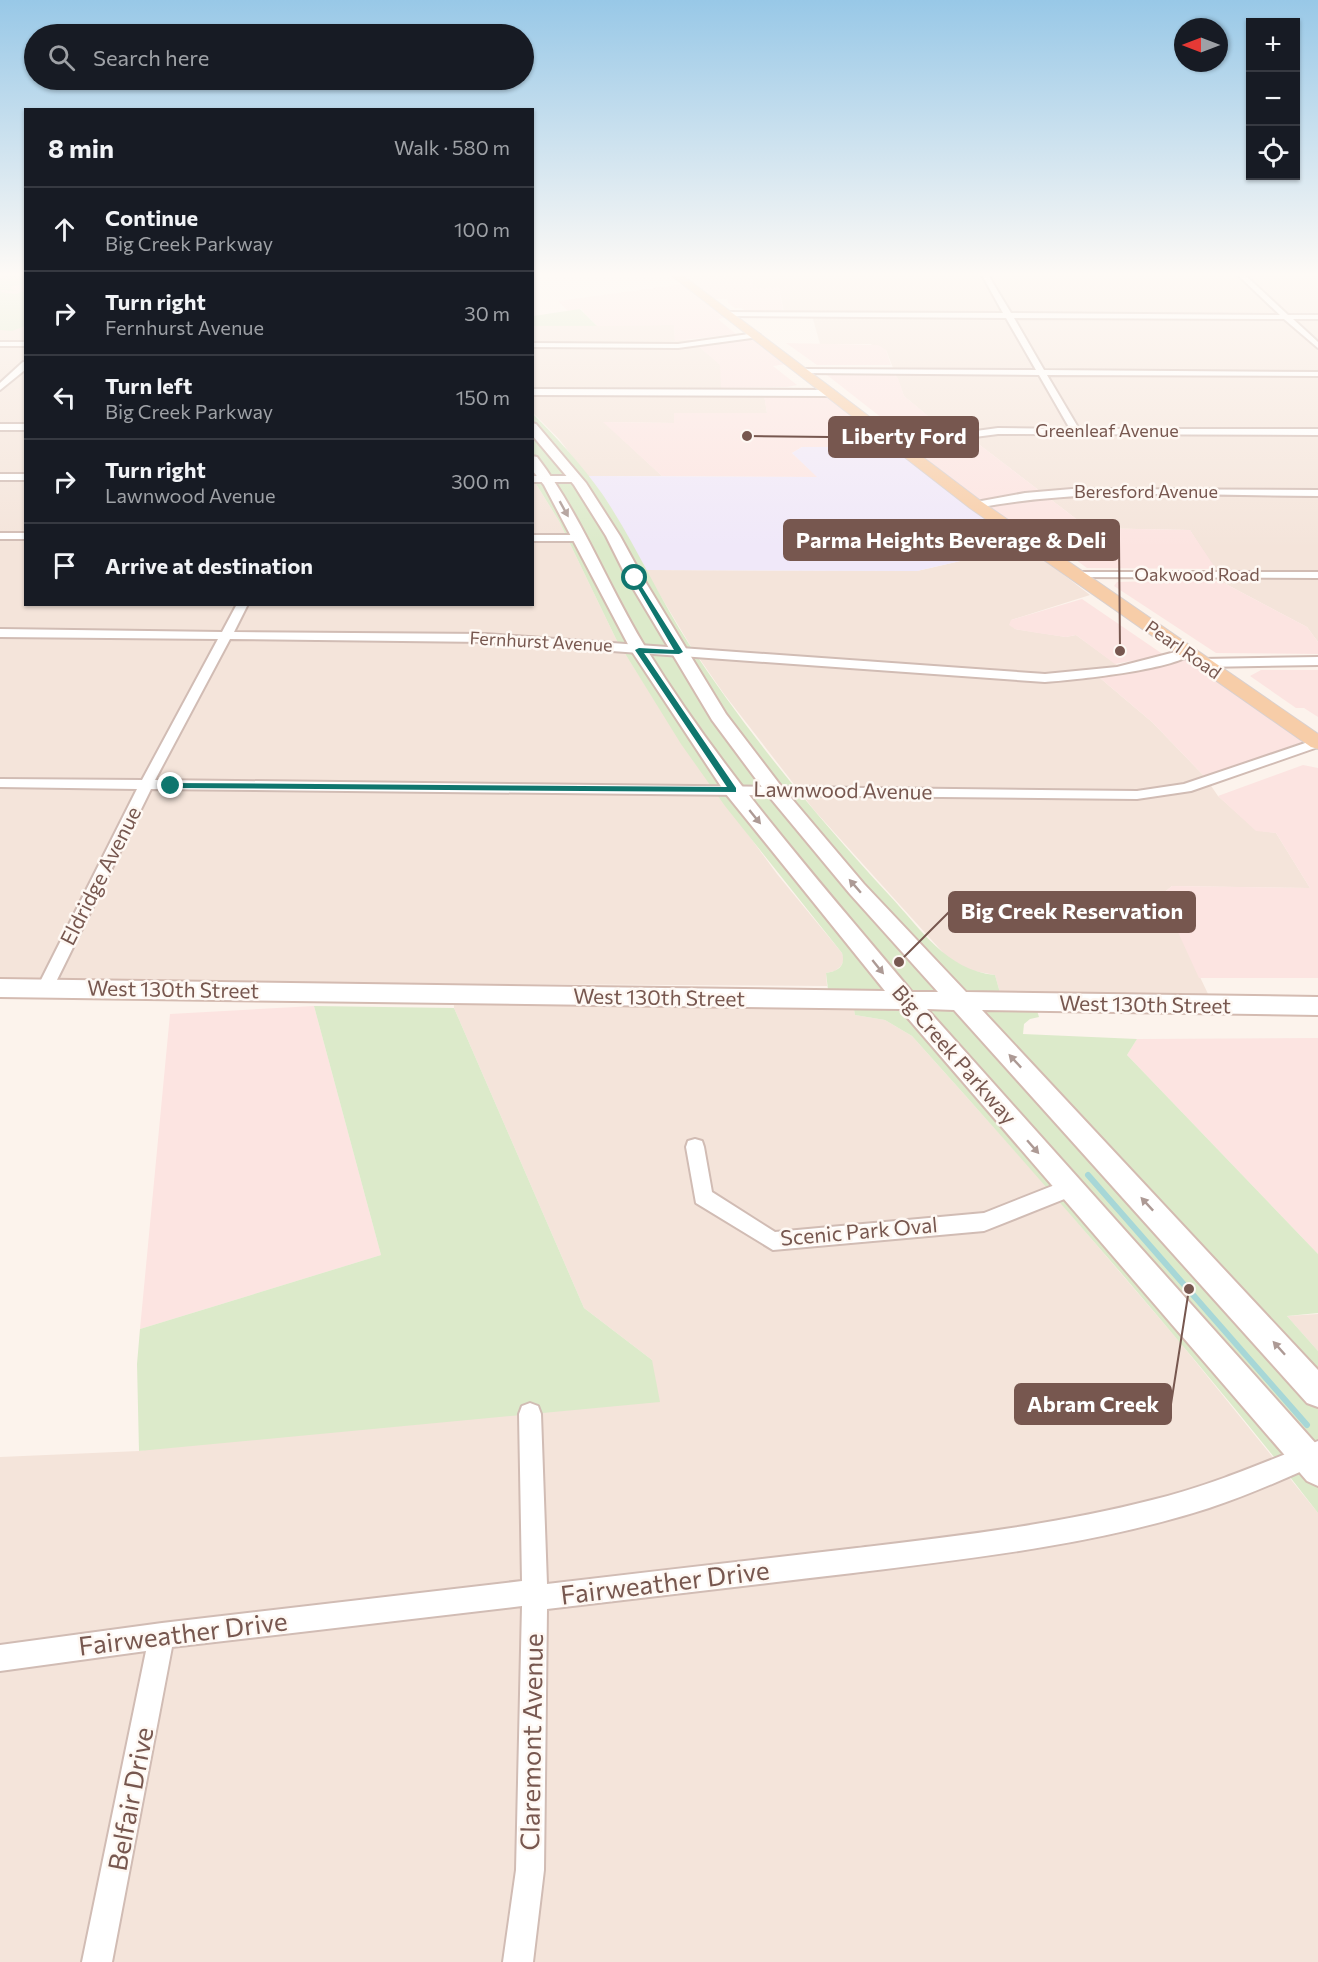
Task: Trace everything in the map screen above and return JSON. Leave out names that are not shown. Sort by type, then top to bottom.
[{"type":"main road","name":"Pearl Road","points":[[798,367],[976,505],[1318,743]]},
{"type":"street","points":[[2,384],[23,367]]},
{"type":"street","points":[[1038,367],[1075,430]]},
{"type":"street","points":[[804,371],[1318,374]]},
{"type":"street","points":[[2,384],[16,382]]},
{"type":"street","points":[[534,392],[832,393]]},
{"type":"street","points":[[0,427],[24,427]]},
{"type":"street","name":"Big Creek Parkway","points":[[534,429],[576,479],[613,536],[718,716],[774,790],[857,889],[1318,1392]]},
{"type":"street","name":"Greenleaf Avenue","points":[[898,444],[998,431],[1318,432]]},
{"type":"street","name":"Big Creek Parkway","points":[[534,465],[540,479],[580,538],[639,650],[733,790],[907,1002],[1070,1188],[1315,1460]]},
{"type":"street","points":[[0,477],[24,477]]},
{"type":"street","points":[[540,479],[576,479]]},
{"type":"street","name":"Beresford Avenue","points":[[976,505],[1024,496],[1072,492],[1318,493]]},
{"type":"street","points":[[0,536],[24,536]]},
{"type":"street","points":[[534,538],[580,538]]},
{"type":"street","name":"Oakwood Road","points":[[1077,574],[1318,574]]},
{"type":"street","name":"Eldridge Avenue","points":[[45,988],[146,785],[242,606]]},
{"type":"street","name":"Fernhurst Avenue","points":[[0,633],[486,638],[1045,678],[1088,676],[1158,662],[1187,653]]},
{"type":"street","points":[[1203,663],[1318,661]]},
{"type":"street","name":"Lawnwood Avenue","points":[[0,783],[1137,795],[1186,788],[1318,743]]},
{"type":"street","name":"West 130th Street","points":[[0,988],[963,1003],[1318,1006]]},
{"type":"street","name":"Scenic Park Oval","points":[[695,1147],[703,1197],[773,1241],[984,1222],[1070,1188]]},
{"type":"street","name":"Claremont Avenue","points":[[518,1962],[530,1870],[535,1595],[530,1414]]},
{"type":"street","name":"Fairweather Drive","points":[[0,1658],[162,1636],[527,1593],[543,1597],[1012,1542],[1131,1518],[1315,1460]]},
{"type":"street","name":"Belfair Drive","points":[[97,1962],[162,1636]]},
{"type":"shaded area","points":[[0,367],[24,367],[24,606],[534,606],[534,481],[559,521],[616,639],[682,744],[777,874],[842,953],[844,960],[835,971],[826,973],[827,986],[0,981]]},
{"type":"shaded area","points":[[534,367],[721,367],[722,388],[763,388],[767,413],[674,413],[674,423],[604,422],[662,476],[587,476],[559,439],[534,414]]},
{"type":"shaded area","points":[[720,367],[774,367],[797,385],[787,387],[721,388]]},
{"type":"shaded area","points":[[892,367],[1318,367],[1318,642],[1307,627],[1222,582],[1190,530],[1088,528],[968,436],[946,431],[904,396]]},
{"type":"shaded area","points":[[827,375],[894,375],[898,378],[904,396],[946,431],[905,436]]},
{"type":"shaded area","points":[[764,395],[829,395],[898,447],[802,447],[792,453],[818,477],[662,476],[603,422],[674,423],[674,413],[767,413]]},
{"type":"shaded area","points":[[968,436],[1088,528],[1190,530],[1216,569],[1087,568],[1029,526],[1011,526],[904,445]]},
{"type":"shaded area","points":[[802,447],[898,447],[1026,546],[917,571],[645,570],[616,517],[587,476],[817,477],[792,453]]},
{"type":"shaded area","points":[[1026,546],[1090,595],[1011,620],[1015,629],[1066,637],[1076,635],[1127,672],[1100,678],[1152,722],[1205,777],[1218,796],[1256,830],[1276,833],[1310,888],[1172,886],[1161,895],[1209,996],[1002,1000],[995,975],[969,970],[947,957],[814,810],[724,694],[690,645],[645,570],[917,571]]},
{"type":"shaded area","points":[[1202,580],[1222,582],[1307,627],[1318,642],[1318,654],[1216,653],[1114,586],[1117,582]]},
{"type":"shaded area","points":[[1082,599],[1164,655],[1115,664],[1076,635],[1066,637],[1038,633],[1015,629],[1009,625],[1011,620]]},
{"type":"shaded area","points":[[1186,658],[1305,741],[1205,777],[1152,722],[1100,678]]},
{"type":"shaded area","points":[[1261,670],[1318,670],[1318,717],[1304,708],[1296,708],[1250,676]]},
{"type":"shaded area","points":[[1303,765],[1318,768],[1318,978],[1199,978],[1161,895],[1172,886],[1310,888],[1276,833],[1256,831],[1218,796]]},
{"type":"shaded area","points":[[454,998],[852,999],[855,1015],[885,1020],[912,1036],[1047,1187],[1178,1340],[1318,1513],[1318,1962],[0,1962],[0,1457],[139,1451],[652,1360],[584,1308],[454,1008]]},
{"type":"shaded area","points":[[314,1006],[381,1255],[140,1329],[170,1014]]},
{"type":"shaded area","points":[[1318,1038],[1318,1254],[1127,1055],[1137,1039]]},
{"type":"shaded area","points":[[1318,1314],[1318,1351],[1287,1316]]},
{"type":"green space","points":[[534,415],[569,452],[603,495],[689,644],[759,742],[810,805],[924,934],[948,957],[978,972],[995,975],[1002,1000],[1034,1001],[1039,1017],[1030,1019],[1024,1024],[1023,1034],[1137,1039],[1127,1055],[1318,1254],[1318,1313],[1287,1316],[1318,1351],[1318,1513],[1170,1330],[912,1036],[885,1020],[855,1015],[852,999],[829,998],[826,973],[842,965],[842,953],[725,806],[681,744],[616,639],[559,521],[534,481]]},
{"type":"green space","points":[[314,1006],[454,1008],[584,1308],[652,1360],[660,1402],[139,1451],[137,1364],[140,1329],[381,1255]]},
{"type":"waterway","points":[[1088,1175],[1307,1425]]},
{"type":"place","name":"Liberty Ford","points":[[747,436]]},
{"type":"place","name":"Parma Heights Beverage & Deli","points":[[1120,651]]},
{"type":"place","name":"Big Creek Reservation","points":[[899,962]]},
{"type":"place","name":"Abram Creek","points":[[1189,1289]]},
{"type":"route","points":[[171,786],[733,790],[639,650],[679,652],[635,578]]}]
